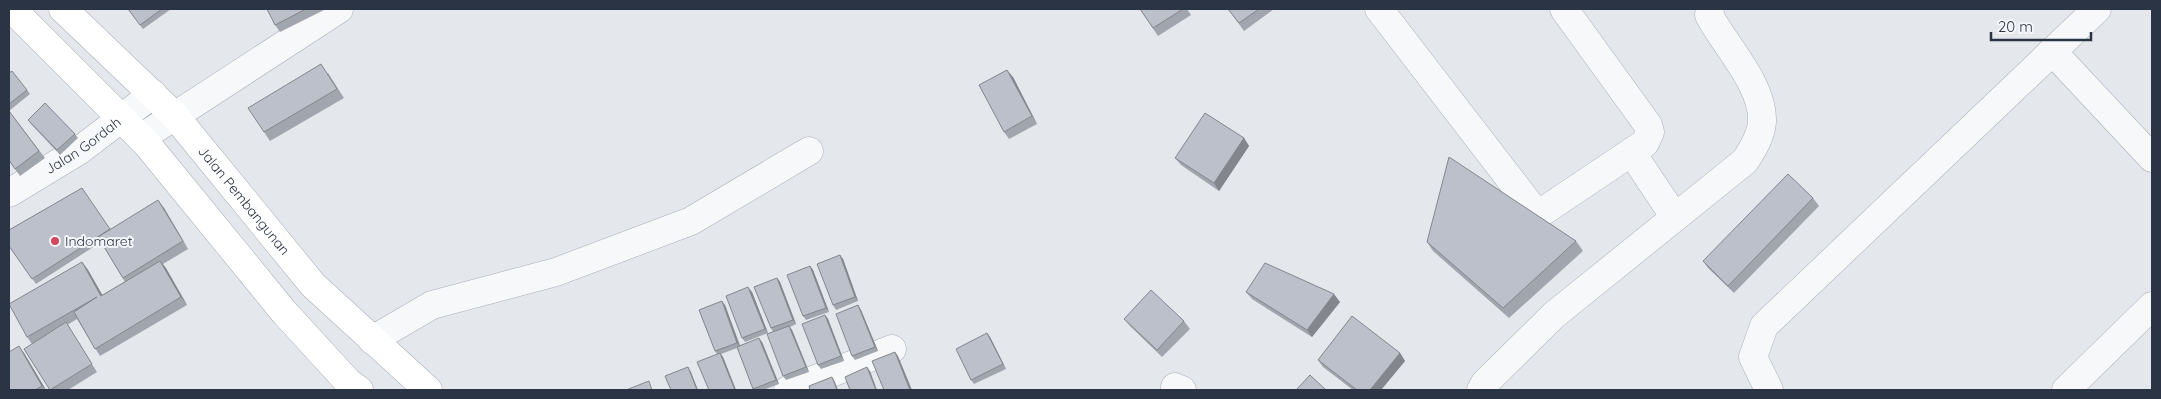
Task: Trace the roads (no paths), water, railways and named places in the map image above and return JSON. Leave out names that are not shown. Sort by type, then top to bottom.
[{"type":"main road","points":[[12,9],[141,138],[271,296],[350,388]]},
{"type":"main road","name":"Jalan Pembangunan","points":[[63,9],[175,116],[313,285],[428,390]]},
{"type":"main road","points":[[271,296],[300,268]]},
{"type":"street","points":[[141,138],[338,9]]},
{"type":"street","points":[[1379,9],[1533,209],[1542,212],[1632,153],[1648,139],[1648,125],[1564,9]]},
{"type":"street","points":[[1481,390],[1484,383],[1554,315],[1674,216],[1745,161],[1757,142],[1762,122],[1761,107],[1756,90],[1708,15],[1710,9]]},
{"type":"street","points":[[1769,390],[1753,357],[1764,326],[2097,9]]},
{"type":"street","points":[[2052,52],[2152,158]]},
{"type":"street","name":"Jalan Gordah","points":[[9,193],[80,150],[153,94]]},
{"type":"street","points":[[372,340],[432,305],[556,272],[692,222],[809,151]]},
{"type":"street","points":[[1632,153],[1674,216]]},
{"type":"street","points":[[2066,390],[2152,306]]},
{"type":"street","points":[[788,390],[892,350]]},
{"type":"place","name":"Indomaret","points":[[55,241]]}]
